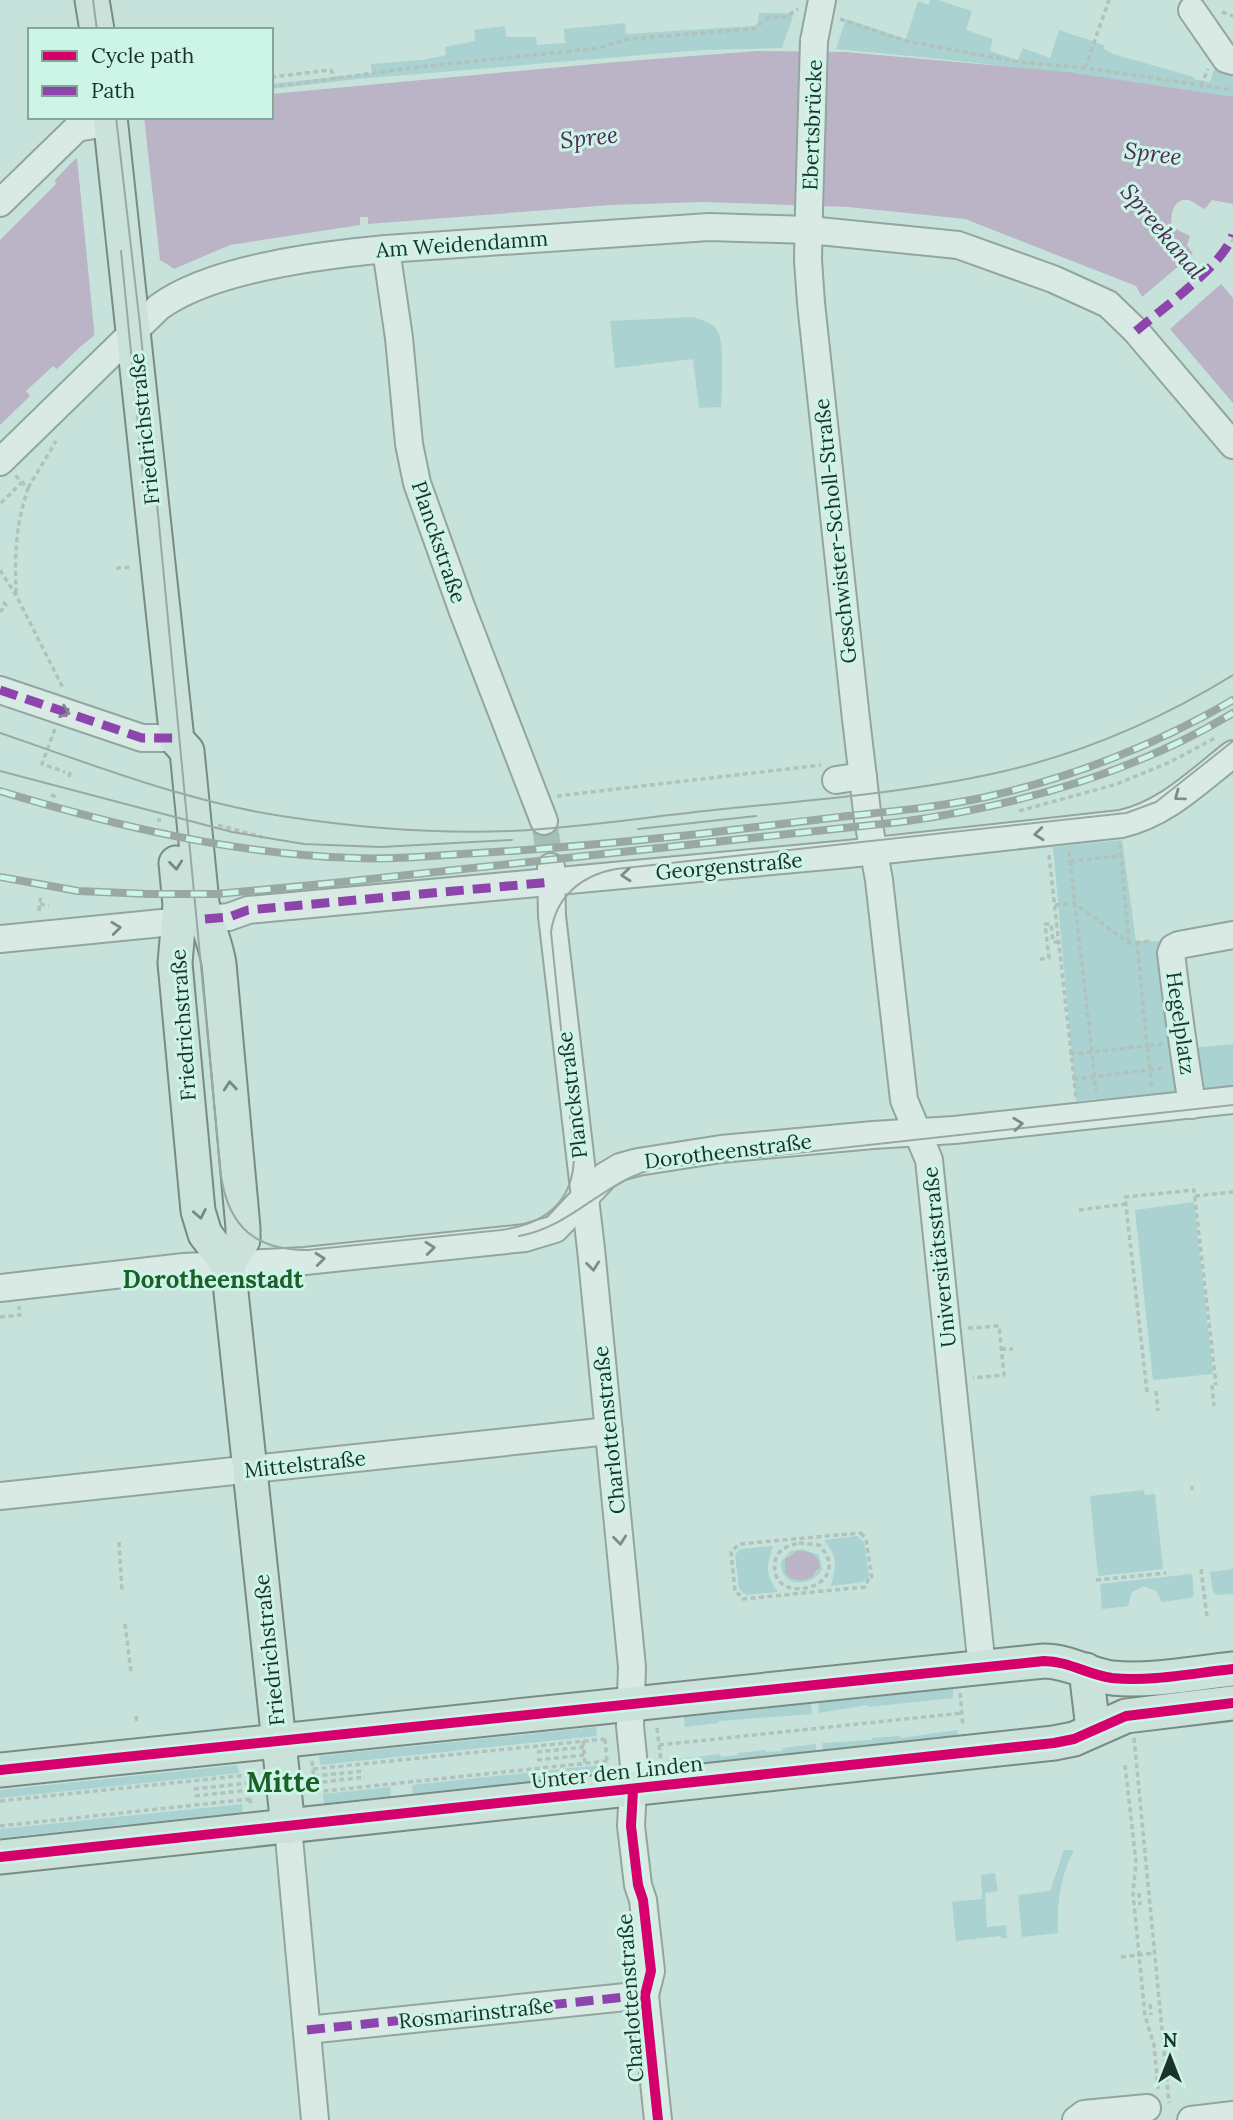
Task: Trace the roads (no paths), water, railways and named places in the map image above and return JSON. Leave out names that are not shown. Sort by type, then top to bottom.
[{"type":"main road","points":[[92,0],[97,28]]},
{"type":"main road","points":[[102,0],[104,28]]},
{"type":"main road","name":"Friedrichstraße","points":[[111,121],[176,739],[187,751],[192,922],[216,946],[219,964],[243,1228],[243,1240],[228,1264],[288,1827]]},
{"type":"main road","points":[[0,1770],[279,1741],[644,1712],[971,1678],[1058,1662],[1111,1678],[1233,1669]]},
{"type":"main road","points":[[1086,1670],[1093,1729]]},
{"type":"main road","name":"Unter den Linden","points":[[0,1857],[288,1827],[621,1782],[1054,1744],[1074,1739],[1132,1715],[1233,1703]]},
{"type":"street","name":"Ebertsbrücke","points":[[809,220],[814,41],[810,5]]},
{"type":"street","points":[[1192,10],[1226,59],[1233,61]]},
{"type":"street","points":[[1,200],[77,128],[111,121]]},
{"type":"street","name":"Am Weidendamm","points":[[7,468],[133,324],[167,302],[228,275],[335,255],[386,249],[809,220],[958,245],[1041,275],[1108,304],[1136,331],[1233,444]]},
{"type":"street","name":"Geschwister-Scholl-Straße","points":[[809,220],[811,303],[863,776],[874,851]]},
{"type":"street","name":"Planckstraße","points":[[386,249],[399,338],[409,444],[417,483],[462,609],[544,821]]},
{"type":"street","points":[[0,690],[142,738],[176,739]]},
{"type":"street","name":"Georgenstraße","points":[[0,939],[192,922],[229,917],[248,910],[551,875],[874,851],[1107,826],[1135,821],[1166,806],[1227,744]]},
{"type":"street","points":[[828,772],[863,776]]},
{"type":"street","name":"Universitätsstraße","points":[[874,851],[904,1100],[929,1160],[931,1172],[971,1678]]},
{"type":"street","name":"Planckstraße","points":[[551,875],[552,916],[584,1198]]},
{"type":"street","name":"Hegelplatz","points":[[1192,1105],[1171,953],[1176,947],[1233,934]]},
{"type":"street","name":"Dorotheenstraße","points":[[0,1287],[228,1264],[305,1261],[525,1238],[555,1229],[612,1171],[638,1162],[722,1149],[1233,1100]]},
{"type":"street","name":"Charlottenstraße","points":[[584,1198],[632,1667],[644,1712],[634,1766],[621,1782],[631,1826],[638,1885],[643,1900],[651,1972],[645,1995],[658,2120]]},
{"type":"street","name":"Mittelstraße","points":[[0,1496],[609,1431]]},
{"type":"street","name":"Friedrichstraße","points":[[288,1827],[315,2120]]},
{"type":"street","name":"Rosmarinstraße","points":[[307,2030],[539,2013],[645,1995]]},
{"type":"street","points":[[1076,2120],[1084,2114],[1167,2108],[1233,2115]]},
{"type":"water","points":[[757,51],[846,52],[1067,72],[1233,97],[1233,204],[1212,200],[1205,209],[1183,200],[1176,205],[1171,223],[1172,227],[1190,236],[1187,245],[1193,254],[1187,259],[1213,290],[1221,284],[1233,298],[1233,403],[1170,329],[1176,323],[1150,291],[1142,297],[1136,286],[965,219],[848,207],[702,202],[611,205],[368,224],[368,217],[360,217],[360,225],[230,245],[176,268],[57,369],[53,366],[26,391],[30,396],[0,425],[0,240],[56,184],[55,180],[74,160],[135,119],[273,119],[273,94]]},
{"type":"water","points":[[797,1551],[809,1553],[817,1559],[820,1566],[812,1577],[797,1580],[785,1572],[785,1559]]},
{"type":"tunnel","points":[[544,821],[551,867]]},
{"type":"tram line","points":[[93,0],[97,28]]},
{"type":"tram line","points":[[116,119],[140,325],[221,1176],[225,1194],[238,1222],[260,1240],[274,1246],[308,1250],[501,1230],[531,1222],[554,1208],[569,1186],[574,1155],[551,932],[558,908],[565,898],[592,876],[616,869],[1126,813],[1156,802],[1233,741]]},
{"type":"tram line","points":[[121,251],[143,474]]},
{"type":"tram line","points":[[0,733],[142,782],[251,811],[315,821],[399,829],[454,832],[536,830],[860,795],[1005,771],[1065,754],[1123,732],[1233,675]]},
{"type":"tram line","points":[[0,771],[232,832],[304,844],[381,847],[512,840]]},
{"type":"tram line","points":[[638,829],[756,816]]},
{"type":"tram line","points":[[519,1236],[556,1223],[622,1182],[659,1168],[1233,1105]]},
{"type":"railway","points":[[0,791],[131,827],[264,851],[381,859],[519,850],[690,835],[917,808],[986,797],[1050,780],[1113,758],[1174,731],[1233,700]]},
{"type":"railway","points":[[0,877],[78,891],[217,894],[900,822],[987,807],[1072,784],[1155,754],[1233,713]]},
{"type":"district","name":"Dorotheenstadt","points":[[213,1279]]},
{"type":"district","name":"Mitte","points":[[283,1782]]},
{"type":"water label","name":"Spree","points":[[589,137]]},
{"type":"water label","name":"Spree","points":[[1153,153]]},
{"type":"water label","name":"Spreekanal","points":[[1163,231]]}]
